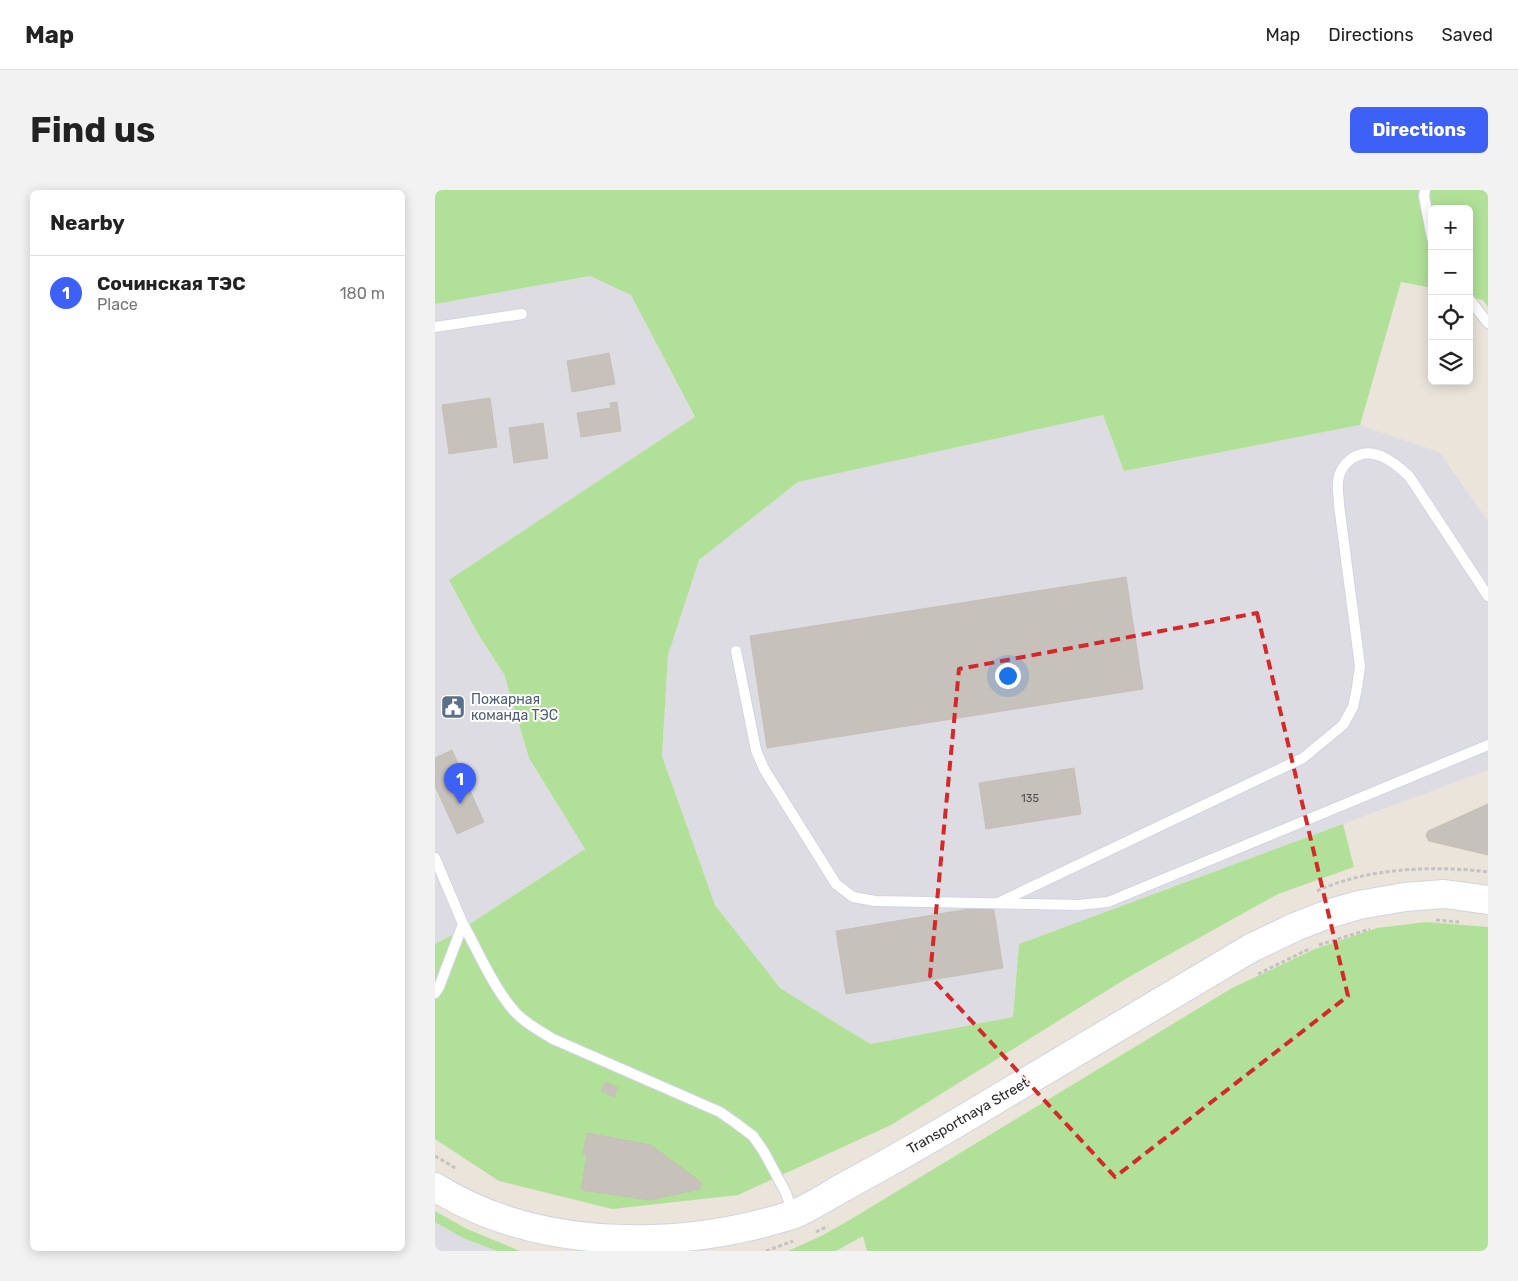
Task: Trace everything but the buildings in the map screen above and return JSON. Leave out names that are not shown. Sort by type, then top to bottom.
[{"type":"main road","name":"Transportnaya Street","points":[[435,1188],[448,1197],[501,1224],[545,1237],[587,1244],[634,1246],[677,1244],[735,1233],[794,1227],[921,1145],[1244,952],[1295,927],[1328,914],[1359,905],[1405,896],[1444,894],[1488,900]]},
{"type":"lane","points":[[1425,190],[1424,196],[1428,217]]},
{"type":"lane","points":[[1473,303],[1488,323]]},
{"type":"lane","points":[[435,327],[522,314]]},
{"type":"lane","points":[[997,904],[1303,758],[1343,725],[1353,707],[1360,666],[1339,505],[1338,482],[1343,465],[1358,454],[1376,453],[1394,463],[1409,476],[1488,596]]},
{"type":"lane","points":[[736,651],[756,750],[764,769],[836,884],[853,897],[875,901],[1078,905],[1108,902],[1488,744]]},
{"type":"lane","points":[[435,858],[463,924],[499,989],[515,1012],[533,1028],[553,1039],[720,1112],[753,1136],[764,1152],[786,1193],[794,1227]]},
{"type":"lane","points":[[435,994],[463,924]]},
{"type":"path","points":[[1312,893],[1361,876],[1425,868],[1461,868],[1488,872]]},
{"type":"path","points":[[1427,920],[1466,923]]},
{"type":"path","points":[[1253,976],[1314,947],[1377,926]]},
{"type":"path","points":[[435,1156],[458,1170]]},
{"type":"path","points":[[812,1234],[828,1226]]},
{"type":"path","points":[[766,1251],[794,1227]]},
{"type":"highlighted area","points":[[1257,613],[1348,996],[1115,1177],[930,976],[959,669]]},
{"type":"shaded area","points":[[590,276],[631,294],[695,418],[449,580],[478,634],[504,674],[529,758],[585,849],[456,933],[435,944],[435,304]]},
{"type":"shaded area","points":[[1103,415],[1124,471],[1360,425],[1439,452],[1488,521],[1488,770],[1019,944],[1013,1017],[871,1044],[780,988],[715,905],[662,756],[668,655],[699,560],[798,482]]},
{"type":"shaded area","points":[[435,1218],[509,1251],[435,1251]]},
{"type":"green space","points":[[435,190],[1488,190],[1488,307],[1483,300],[1473,298],[1473,205],[1428,205],[1428,287],[1401,282],[1360,425],[1124,471],[1103,415],[798,482],[699,560],[668,655],[662,756],[715,905],[780,988],[871,1044],[1013,1017],[1019,944],[1343,824],[1354,867],[1278,894],[1127,978],[891,1125],[738,1195],[612,1209],[499,1181],[435,1139],[435,944],[456,933],[585,849],[529,758],[504,674],[478,634],[449,580],[695,417],[631,295],[590,276],[435,304]]},
{"type":"green space","points":[[1426,922],[1488,927],[1488,1251],[867,1251],[863,1236],[836,1251],[788,1251],[823,1235],[853,1218],[1232,988],[1315,949],[1377,928]]},
{"type":"green space","points":[[435,1211],[467,1229],[520,1251],[497,1251],[463,1238],[435,1222]]},
{"type":"place","name":"Пожарная команда ТЭС","points":[[453,707]]},
{"type":"place","name":"Сочинская ТЭС","points":[[460,804]]}]
